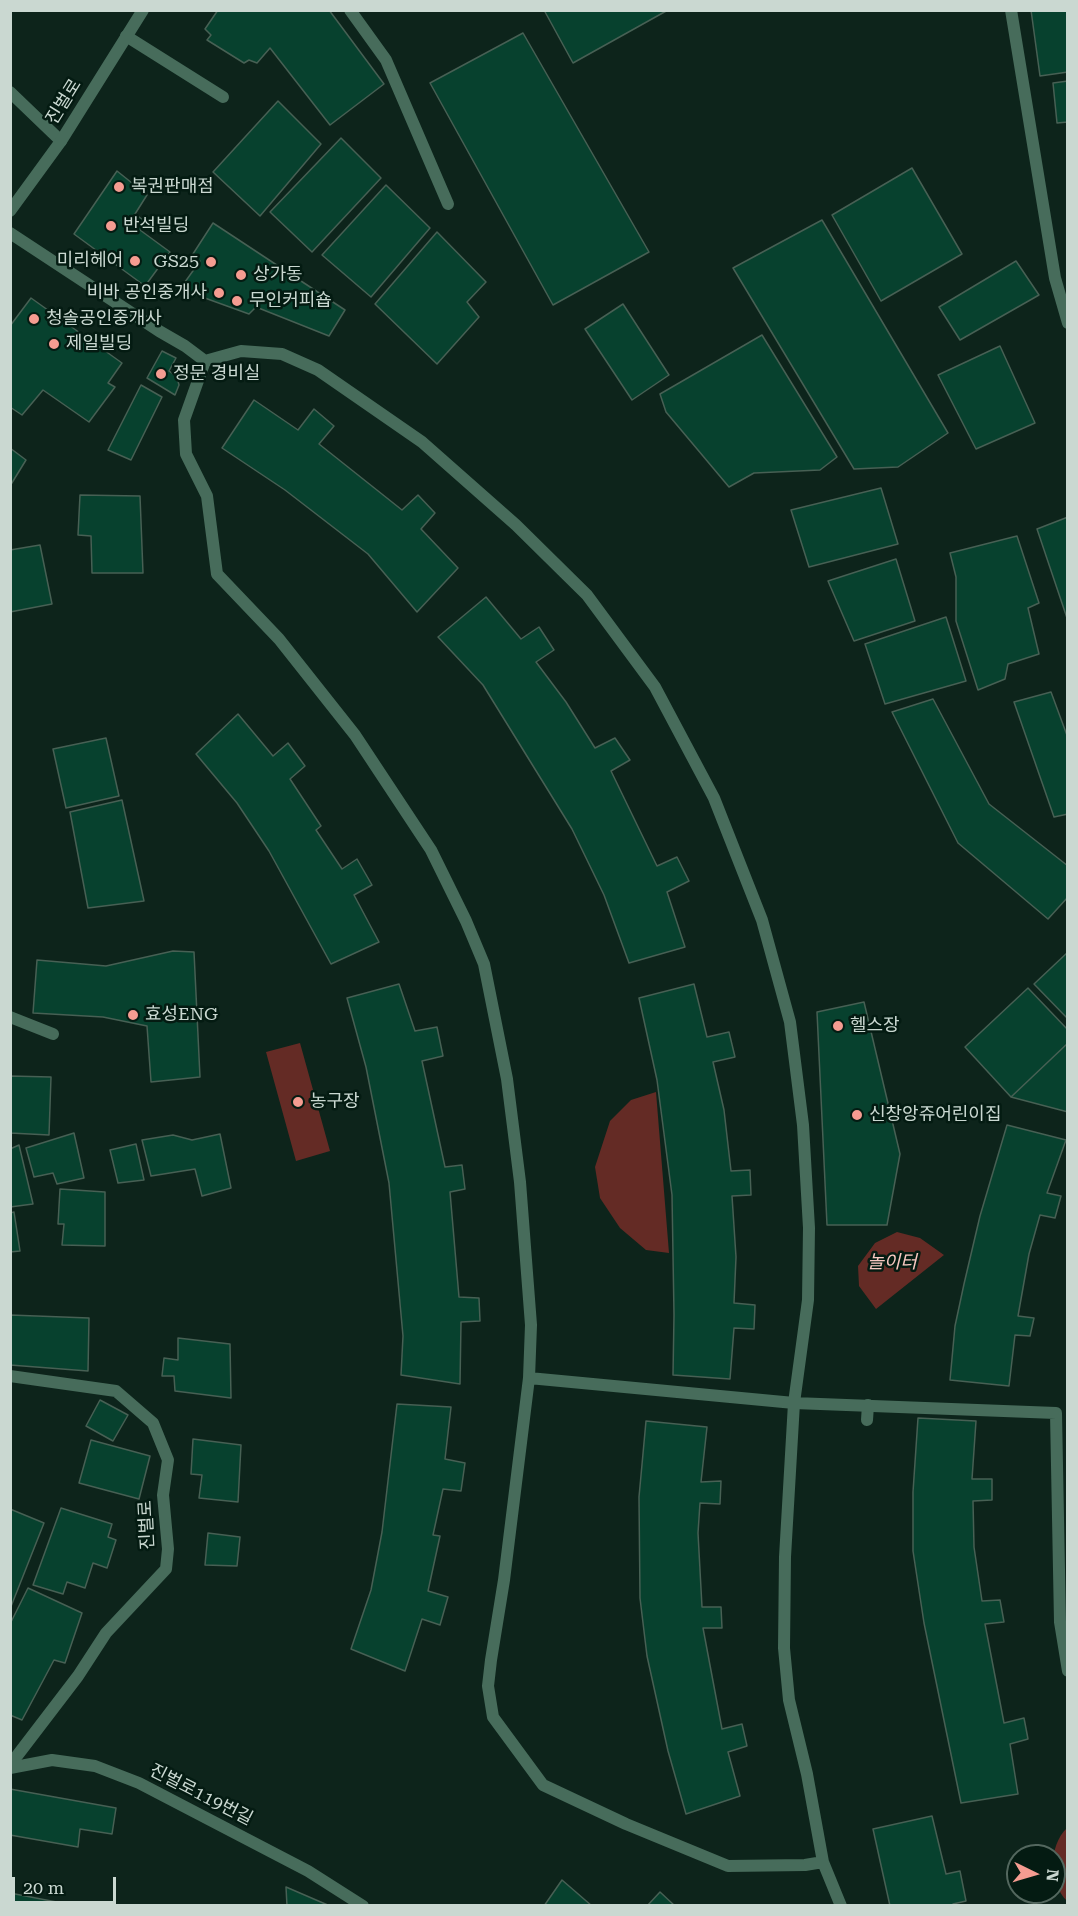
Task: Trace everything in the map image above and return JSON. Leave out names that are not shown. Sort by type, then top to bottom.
[{"type":"street","name":"진벌로","points":[[10,211],[61,141],[143,10]]},
{"type":"street","points":[[350,10],[386,60],[448,204]]},
{"type":"street","points":[[1011,10],[1055,278],[1068,323]]},
{"type":"street","points":[[126,36],[223,97]]},
{"type":"street","points":[[10,92],[61,141]]},
{"type":"street","points":[[10,233],[205,361]]},
{"type":"street","points":[[205,361],[241,351],[282,354],[318,370],[422,442],[516,525],[587,595],[655,687],[714,798],[762,920],[790,1022],[803,1125],[809,1228],[808,1300],[794,1403],[785,1557],[784,1648],[789,1700],[807,1774],[823,1862],[842,1905]]},
{"type":"street","points":[[205,361],[184,420],[186,454],[207,496],[217,574],[279,639],[355,735],[431,850],[466,921],[484,964],[507,1079],[520,1182],[531,1325],[529,1378],[504,1580],[488,1686],[493,1717],[543,1785],[626,1824],[728,1866],[805,1865],[823,1862]]},
{"type":"street","points":[[10,1017],[53,1034]]},
{"type":"street","name":"진벌로","points":[[10,1376],[116,1391],[153,1423],[168,1460],[163,1495],[168,1549],[166,1569],[106,1633],[78,1676],[10,1767]]},
{"type":"street","points":[[529,1378],[611,1390],[794,1403],[868,1404],[1056,1413],[1060,1622],[1068,1671]]},
{"type":"street","points":[[867,1420],[868,1404]]},
{"type":"street","name":"진벌로119번길","points":[[10,1767],[52,1760],[95,1766],[139,1783],[308,1871],[363,1905]]},
{"type":"green space","name":"농구장","points":[[300,1043],[330,1151],[296,1161],[266,1052]]},
{"type":"green space","points":[[656,1092],[669,1253],[646,1250],[620,1228],[600,1198],[595,1167],[610,1121],[631,1100]]},
{"type":"green space","name":"놀이터","points":[[897,1232],[920,1238],[944,1255],[876,1309],[859,1286],[858,1266],[875,1243]]},
{"type":"green space","points":[[1067,1828],[1067,1901],[1066,1844],[1056,1844]]},
{"type":"building","points":[[218,10],[329,10],[384,84],[330,125],[270,48],[257,63],[249,60],[244,63],[207,40],[211,35],[205,29]]},
{"type":"building","points":[[544,10],[668,10],[573,63]]},
{"type":"building","points":[[1031,10],[1068,10],[1068,72],[1040,76]]},
{"type":"building","points":[[523,33],[649,252],[553,305],[430,83]]},
{"type":"building","points":[[1068,81],[1068,122],[1057,123],[1053,83]]},
{"type":"building","points":[[278,101],[321,144],[260,216],[213,172]]},
{"type":"building","points":[[341,138],[381,178],[312,252],[270,212]]},
{"type":"building","points":[[912,168],[962,254],[881,301],[832,215]]},
{"type":"building","name":"반석빌딩","points":[[117,171],[147,195],[135,214],[146,222],[140,230],[170,252],[145,286],[74,234]]},
{"type":"building","points":[[386,185],[430,228],[371,297],[322,255]]},
{"type":"building","points":[[822,220],[948,433],[898,467],[854,469],[733,268]]},
{"type":"building","name":"상가동","points":[[213,223],[345,310],[329,336],[256,307],[249,314],[180,289],[200,261],[191,257]]},
{"type":"building","points":[[437,232],[486,282],[467,302],[479,317],[437,364],[375,304]]},
{"type":"building","points":[[1016,261],[1039,295],[960,340],[939,307]]},
{"type":"building","name":"제일빌딩","points":[[31,298],[122,363],[108,383],[115,387],[89,422],[43,390],[22,415],[10,407],[10,326]]},
{"type":"building","points":[[623,304],[669,375],[632,400],[585,329]]},
{"type":"building","points":[[762,335],[837,457],[820,470],[754,473],[729,487],[666,412],[660,394]]},
{"type":"building","points":[[1000,346],[1035,423],[976,449],[938,375]]},
{"type":"building","name":"정문 경비실","points":[[162,351],[176,358],[169,371],[177,377],[179,385],[175,395],[147,378]]},
{"type":"building","points":[[141,385],[162,397],[131,460],[108,450]]},
{"type":"building","points":[[254,400],[298,430],[314,409],[334,426],[319,444],[402,510],[418,495],[435,513],[421,529],[458,568],[417,612],[368,554],[285,490],[222,448]]},
{"type":"building","points":[[10,448],[26,460],[10,486]]},
{"type":"building","points":[[881,488],[898,544],[809,567],[791,510]]},
{"type":"building","points":[[80,495],[140,496],[143,573],[92,573],[91,536],[78,535]]},
{"type":"building","points":[[1068,517],[1068,621],[1037,529]]},
{"type":"building","points":[[1017,536],[1039,603],[1028,608],[1039,654],[1008,664],[1005,679],[978,690],[956,621],[956,577],[950,553]]},
{"type":"building","points":[[40,545],[52,604],[10,612],[10,550]]},
{"type":"building","points":[[896,559],[915,621],[854,641],[828,581]]},
{"type":"building","points":[[486,597],[521,639],[539,627],[554,650],[536,662],[566,702],[595,748],[615,738],[630,760],[611,771],[657,866],[677,857],[689,881],[667,892],[685,947],[629,963],[604,895],[572,829],[483,685],[438,637]]},
{"type":"building","points":[[946,617],[966,681],[885,704],[865,644]]},
{"type":"building","points":[[1051,692],[1068,738],[1068,814],[1054,817],[1014,702]]},
{"type":"building","points":[[933,699],[989,804],[1068,866],[1068,897],[1048,919],[958,843],[892,712]]},
{"type":"building","points":[[238,714],[273,756],[288,743],[305,766],[290,779],[321,826],[316,830],[342,869],[357,859],[372,885],[354,895],[379,942],[331,964],[269,851],[237,803],[196,754]]},
{"type":"building","points":[[106,738],[119,796],[66,808],[53,749]]},
{"type":"building","points":[[122,800],[144,901],[88,908],[70,812]]},
{"type":"building","name":"효성ENG","points":[[173,951],[194,952],[200,1077],[151,1082],[147,1026],[103,1017],[33,1013],[37,960],[106,966]]},
{"type":"building","points":[[1068,952],[1068,1019],[1034,984]]},
{"type":"building","points":[[399,984],[415,1031],[437,1027],[443,1056],[422,1061],[445,1167],[462,1165],[465,1189],[450,1192],[459,1297],[479,1298],[480,1321],[461,1322],[460,1384],[401,1375],[403,1336],[389,1183],[366,1067],[347,998]]},
{"type":"building","points":[[694,984],[707,1037],[729,1032],[735,1057],[713,1062],[724,1110],[731,1171],[750,1170],[751,1195],[732,1196],[736,1257],[734,1303],[755,1305],[754,1329],[734,1328],[730,1379],[673,1375],[672,1195],[657,1080],[639,998]]},
{"type":"building","points":[[1028,988],[1068,1030],[1068,1043],[1011,1097],[965,1047]]},
{"type":"building","name":"신창앙쥬어린이집","points":[[864,1002],[900,1154],[887,1225],[827,1225],[817,1012]]},
{"type":"building","points":[[1068,1043],[1068,1112],[1011,1097]]},
{"type":"building","points":[[10,1076],[51,1077],[49,1135],[10,1133]]},
{"type":"building","points":[[1007,1125],[1066,1140],[1047,1193],[1061,1196],[1055,1218],[1040,1215],[1029,1254],[1018,1316],[1034,1318],[1030,1336],[1015,1335],[1009,1386],[950,1380],[955,1326],[964,1284],[980,1216]]},
{"type":"building","points":[[74,1133],[84,1178],[57,1184],[53,1173],[34,1177],[26,1148]]},
{"type":"building","points":[[220,1134],[231,1188],[202,1196],[195,1169],[151,1176],[142,1140],[173,1135],[192,1140]]},
{"type":"building","points":[[136,1144],[144,1180],[118,1183],[110,1150]]},
{"type":"building","points":[[19,1145],[33,1204],[10,1207],[10,1149]]},
{"type":"building","points":[[60,1189],[105,1192],[105,1246],[62,1245],[64,1224],[58,1224]]},
{"type":"building","points":[[14,1212],[20,1251],[10,1252],[10,1213]]},
{"type":"building","points":[[10,1315],[89,1318],[88,1371],[10,1365]]},
{"type":"building","points":[[178,1338],[230,1344],[231,1398],[175,1391],[174,1376],[162,1376],[164,1358],[178,1360]]},
{"type":"building","points":[[100,1400],[128,1415],[113,1441],[86,1426]]},
{"type":"building","points":[[397,1404],[451,1407],[445,1459],[465,1463],[461,1491],[443,1489],[433,1535],[440,1536],[428,1591],[448,1597],[440,1625],[422,1619],[405,1671],[351,1649],[371,1590],[382,1532]]},
{"type":"building","points":[[918,1418],[976,1421],[972,1479],[992,1479],[992,1500],[973,1501],[974,1547],[982,1601],[1000,1600],[1004,1622],[985,1624],[1004,1723],[1024,1718],[1028,1739],[1010,1744],[1018,1794],[961,1803],[924,1623],[913,1551],[913,1492]]},
{"type":"building","points":[[646,1421],[707,1427],[701,1482],[721,1481],[720,1504],[700,1503],[698,1533],[702,1607],[721,1607],[722,1628],[703,1628],[722,1729],[742,1724],[747,1746],[728,1752],[740,1796],[686,1814],[668,1751],[647,1656],[640,1598],[639,1497]]},
{"type":"building","points":[[193,1439],[241,1445],[238,1502],[199,1498],[202,1475],[191,1474]]},
{"type":"building","points":[[91,1440],[150,1456],[139,1499],[79,1483]]},
{"type":"building","points":[[61,1508],[112,1524],[108,1537],[116,1540],[107,1568],[93,1563],[85,1588],[67,1582],[63,1594],[33,1585]]},
{"type":"building","points":[[10,1509],[44,1523],[10,1609]]},
{"type":"building","points":[[208,1533],[240,1537],[237,1566],[205,1565]]},
{"type":"building","points":[[28,1588],[82,1613],[65,1663],[54,1660],[22,1720],[10,1715],[10,1624]]},
{"type":"building","points":[[10,1789],[116,1808],[112,1834],[80,1829],[78,1847],[10,1835]]},
{"type":"building","points":[[932,1816],[946,1874],[960,1871],[966,1901],[953,1904],[953,1906],[890,1906],[873,1829]]},
{"type":"building","points":[[562,1880],[592,1906],[544,1906]]},
{"type":"building","points":[[286,1887],[330,1906],[287,1906]]},
{"type":"building","points":[[660,1892],[675,1906],[647,1906]]},
{"type":"building","points":[[10,1893],[77,1906],[10,1906]]},
{"type":"place","name":"복권판매점","points":[[119,187]]},
{"type":"place","name":"반석빌딩","points":[[111,226]]},
{"type":"place","name":"미리헤어","points":[[135,261]]},
{"type":"place","name":"GS25","points":[[211,262]]},
{"type":"place","name":"상가동","points":[[241,275]]},
{"type":"place","name":"비바 공인중개사","points":[[219,293]]},
{"type":"place","name":"무인커피숍","points":[[237,301]]},
{"type":"place","name":"청솔공인중개사","points":[[34,319]]},
{"type":"place","name":"제일빌딩","points":[[54,344]]},
{"type":"place","name":"정문 경비실","points":[[161,374]]},
{"type":"place","name":"효성ENG","points":[[133,1015]]},
{"type":"place","name":"헬스장","points":[[838,1026]]},
{"type":"place","name":"농구장","points":[[298,1102]]},
{"type":"place","name":"신창앙쥬어린이집","points":[[857,1115]]}]
